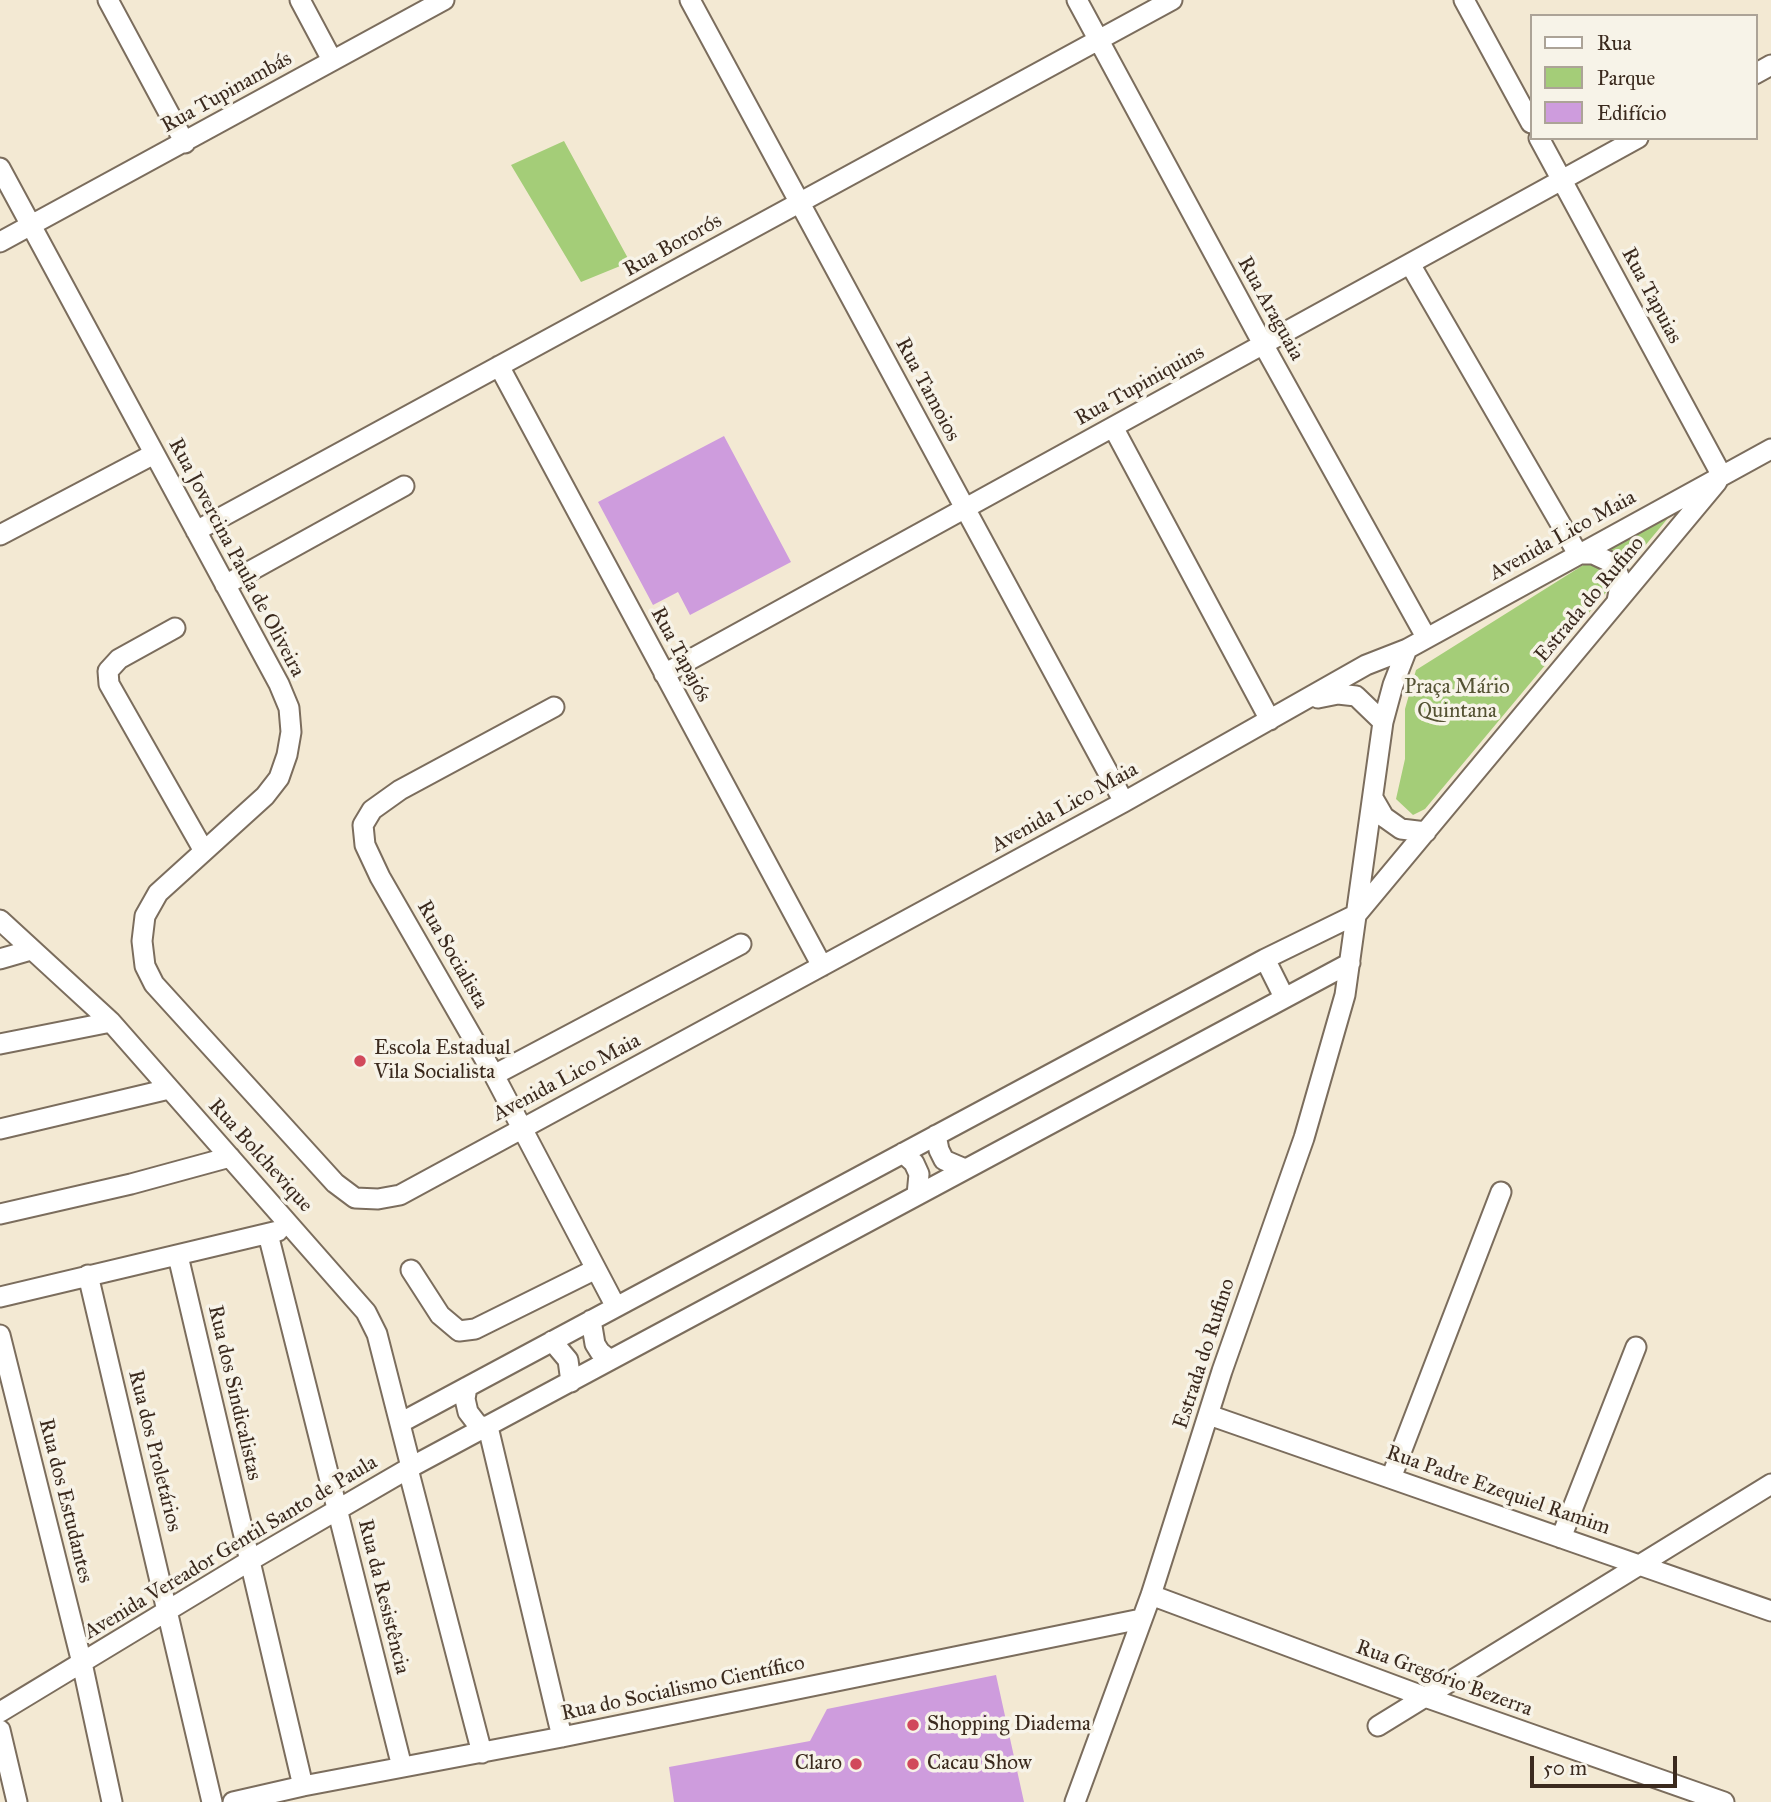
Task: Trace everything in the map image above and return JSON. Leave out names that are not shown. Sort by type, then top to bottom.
[{"type":"street","points":[[108,0],[185,143]]},
{"type":"street","points":[[300,0],[332,60]]},
{"type":"street","name":"Rua Tupinambás","points":[[0,242],[444,0]]},
{"type":"street","name":"Rua Tamoios","points":[[690,0],[1124,802]]},
{"type":"street","name":"Rua Araguaia","points":[[1077,0],[1426,638]]},
{"type":"street","name":"Rua Bororós","points":[[196,531],[1172,0]]},
{"type":"street","points":[[1464,0],[1530,121]]},
{"type":"street","name":"Rua Tapuias","points":[[1540,140],[1722,476]]},
{"type":"street","name":"Rua Tupiniquins","points":[[664,674],[1634,140]]},
{"type":"street","name":"Rua Jovercina Paula de Oliveira","points":[[0,168],[279,684],[289,708],[291,732],[279,778],[265,796],[158,893],[145,916],[142,941],[145,965],[154,984],[335,1183],[355,1198],[378,1199]]},
{"type":"street","points":[[1410,264],[1578,554],[1593,554],[1608,561],[1616,569],[1621,581],[1617,603]]},
{"type":"street","name":"Rua Tapajós","points":[[499,366],[822,966]]},
{"type":"street","points":[[1113,427],[1270,720]]},
{"type":"street","name":"Avenida Lico Maia","points":[[378,1199],[400,1195],[1124,802],[1366,665],[1407,649],[1771,449]]},
{"type":"street","points":[[0,535],[154,454]]},
{"type":"street","name":"Estrada do Rufino","points":[[1357,914],[1722,476]]},
{"type":"street","points":[[225,585],[404,485]]},
{"type":"street","points":[[175,628],[119,659],[108,671],[109,684],[204,851]]},
{"type":"street","name":"Estrada do Rufino","points":[[1075,1802],[1151,1595],[1222,1371],[1304,1138],[1345,995],[1384,722],[1393,685],[1407,649]]},
{"type":"street","points":[[1307,700],[1338,694],[1356,696],[1384,722]]},
{"type":"street","name":"Rua Socialista","points":[[554,707],[400,790],[372,810],[363,825],[365,845],[380,877],[494,1075],[616,1307]]},
{"type":"street","points":[[1373,798],[1384,817],[1401,829],[1426,832]]},
{"type":"street","points":[[400,1423],[1265,959],[1357,914]]},
{"type":"street","name":"Rua Bolchevique","points":[[0,920],[111,1022],[366,1312],[377,1334],[482,1753]]},
{"type":"street","points":[[494,1075],[741,944]]},
{"type":"street","points":[[0,959],[31,950]]},
{"type":"street","points":[[1265,959],[1284,997]]},
{"type":"street","name":"Avenida Vereador Gentil Santo de Paula","points":[[0,1712],[251,1560],[410,1468],[1350,963]]},
{"type":"street","points":[[0,1044],[111,1022]]},
{"type":"street","points":[[0,1129],[169,1089]]},
{"type":"street","points":[[936,1135],[944,1160],[965,1169]]},
{"type":"street","points":[[903,1153],[914,1163],[919,1174],[917,1195]]},
{"type":"street","points":[[0,1214],[131,1184],[230,1157]]},
{"type":"street","points":[[1391,1478],[1501,1192]]},
{"type":"street","points":[[0,1297],[292,1227]]},
{"type":"street","name":"Rua da Resistência","points":[[268,1234],[402,1767]]},
{"type":"street","name":"Rua dos Sindicalistas","points":[[178,1256],[303,1786]]},
{"type":"street","points":[[411,1269],[440,1315],[459,1331],[475,1329],[596,1269]]},
{"type":"street","name":"Rua dos Proletários","points":[[88,1275],[212,1802]]},
{"type":"street","points":[[592,1320],[595,1345],[610,1360]]},
{"type":"street","name":"Rua dos Estudantes","points":[[0,1335],[82,1663],[112,1802]]},
{"type":"street","points":[[552,1341],[568,1360],[571,1382]]},
{"type":"street","points":[[1561,1538],[1636,1347]]},
{"type":"street","points":[[467,1387],[465,1399],[468,1412],[478,1425],[488,1427],[562,1737]]},
{"type":"street","name":"Rua Padre Ezequiel Ramim","points":[[1209,1415],[1771,1611]]},
{"type":"street","points":[[1378,1726],[1771,1484]]},
{"type":"street","name":"Rua Gregório Bezerra","points":[[1151,1595],[1425,1697],[1724,1802]]},
{"type":"street","name":"Rua do Socialismo Científico","points":[[233,1802],[1141,1619]]},
{"type":"street","points":[[0,1730],[17,1802]]},
{"type":"green space","points":[[564,141],[630,262],[581,282],[511,165]]},
{"type":"green space","name":"Praça Mário Quintana","points":[[1679,505],[1425,809],[1413,815],[1396,799],[1405,759],[1405,709],[1416,670]]},
{"type":"building","points":[[724,436],[791,562],[690,615],[678,592],[653,605],[598,502]]},
{"type":"building","name":"Shopping Diadema","points":[[996,1675],[1024,1802],[674,1802],[669,1767],[810,1741],[827,1709]]},
{"type":"place","name":"Escola Estadual Vila Socialista","points":[[360,1061]]},
{"type":"place","name":"Shopping Diadema","points":[[913,1725]]},
{"type":"place","name":"Claro","points":[[856,1764]]},
{"type":"place","name":"Cacau Show","points":[[913,1764]]}]
